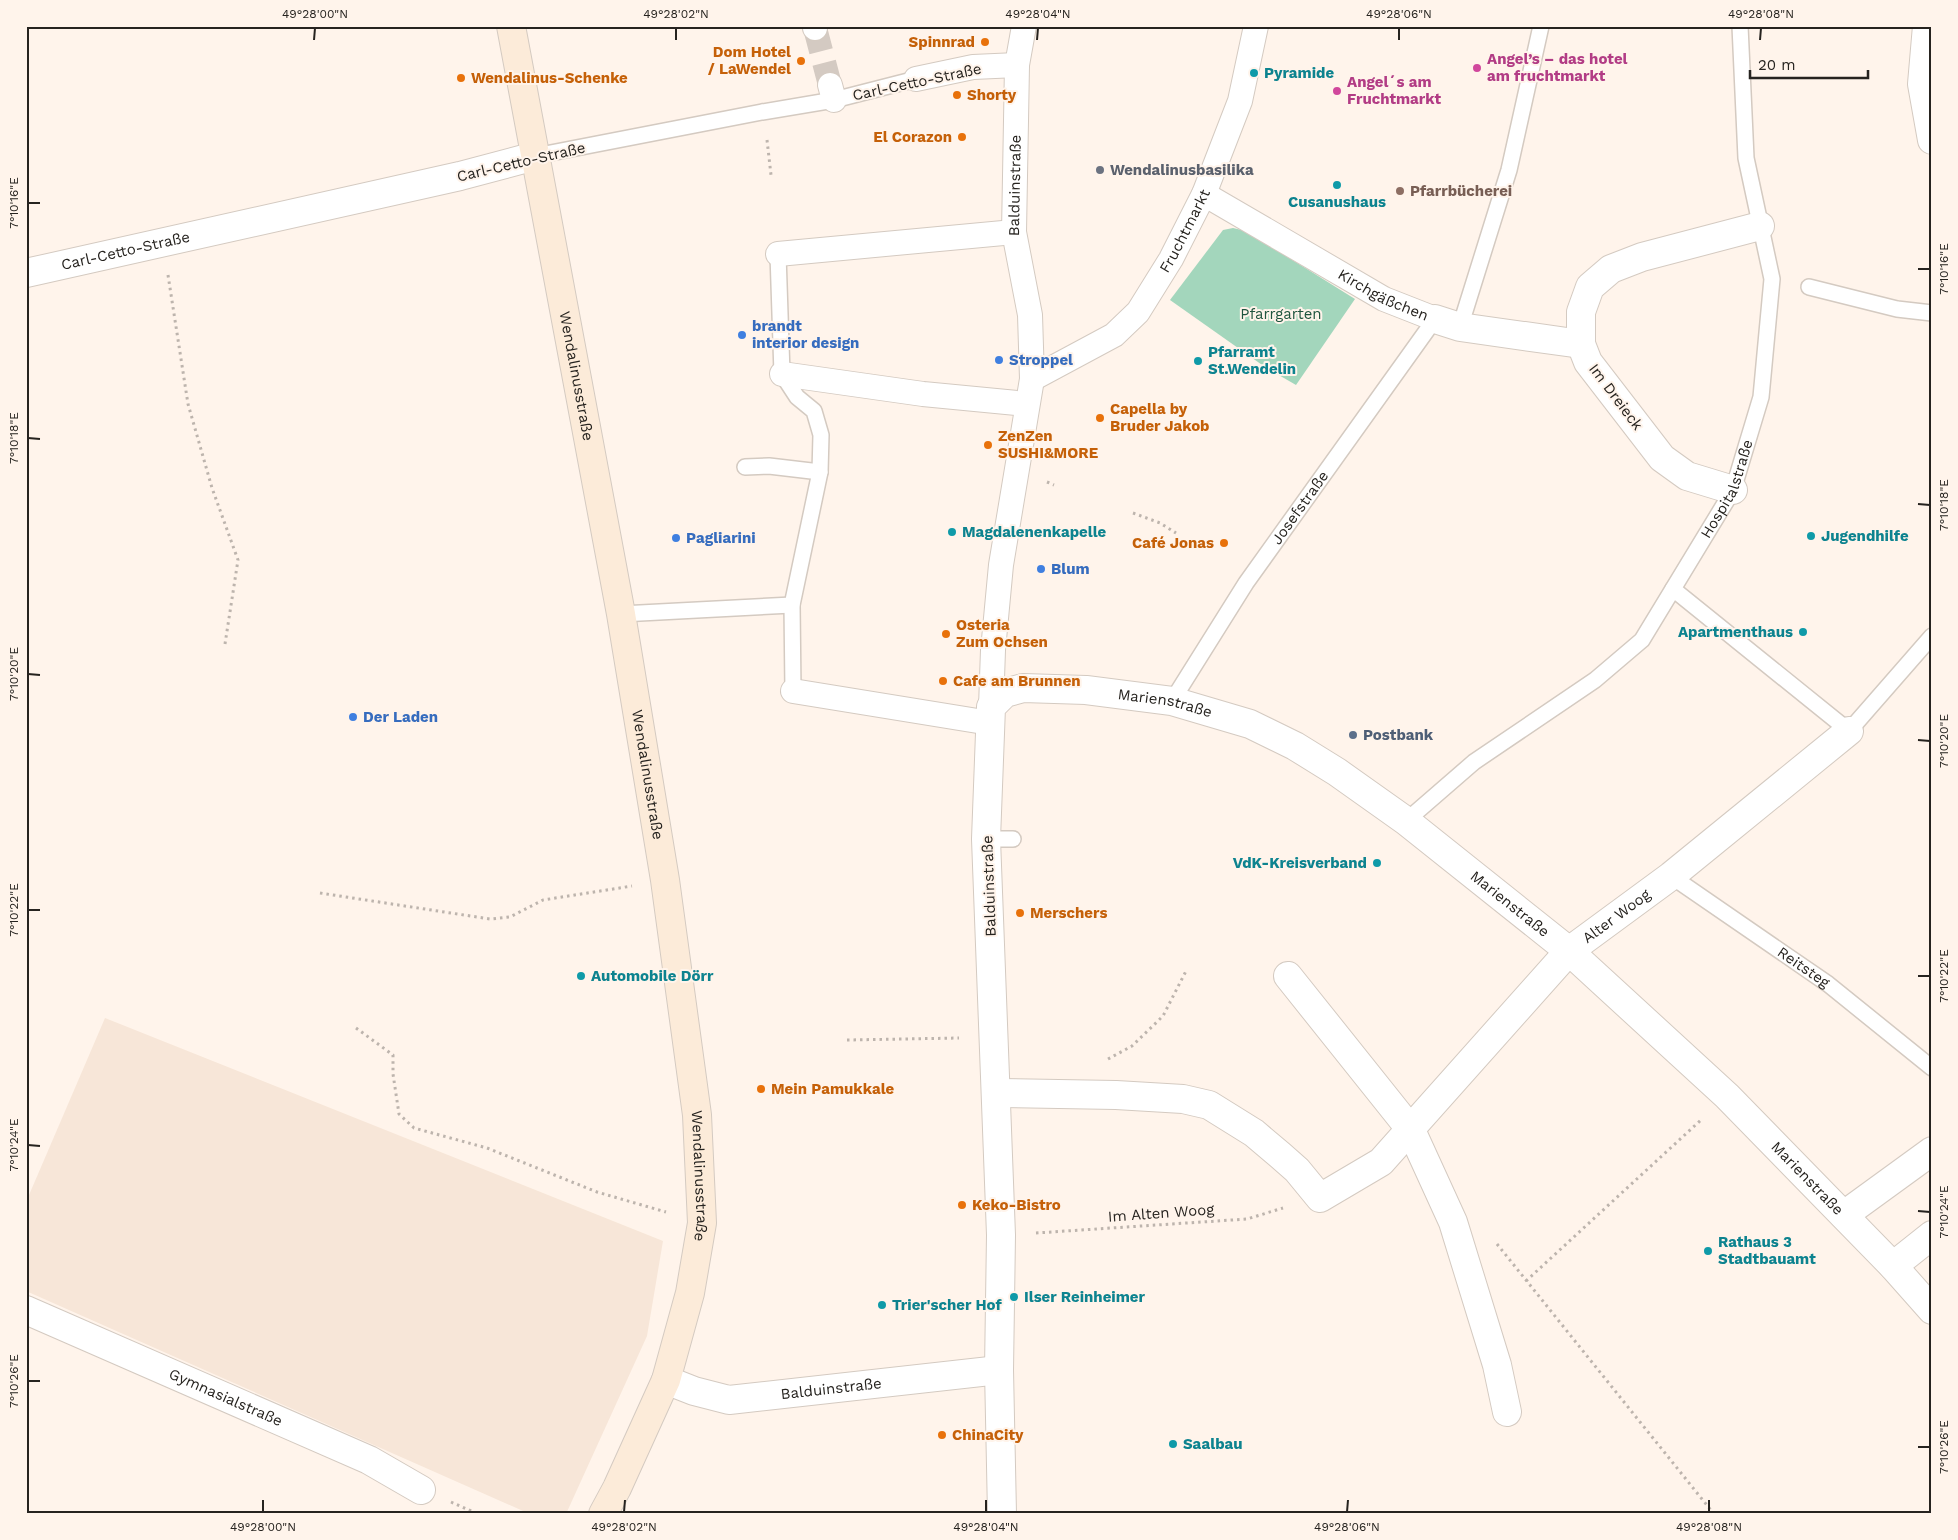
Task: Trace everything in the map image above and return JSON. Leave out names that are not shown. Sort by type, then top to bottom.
[{"type":"main road","name":"Wendalinusstraße","points":[[511,26],[621,614],[665,880],[697,1115],[702,1223],[690,1293],[666,1380],[617,1488],[603,1514]]},
{"type":"street","name":"Balduinstraße","points":[[1002,1514],[999,1370],[1001,1235],[986,839],[993,650],[1002,565],[1032,379],[1030,315],[1014,232],[1017,65],[1024,26]]},
{"type":"street","name":"Fruchtmarkt","points":[[1032,379],[1114,335],[1138,312],[1171,259],[1204,194],[1240,101],[1256,26]]},
{"type":"street","points":[[1928,26],[1922,84],[1932,140]]},
{"type":"street","name":"Carl-Cetto-Straße","points":[[916,79],[973,67],[1017,65]]},
{"type":"street","name":"Carl-Cetto-Straße","points":[[26,273],[460,176],[535,156]]},
{"type":"street","name":"Kirchgäßchen","points":[[1204,194],[1384,299],[1448,323],[1581,344]]},
{"type":"street","name":"Im Dreieck","points":[[1733,490],[1687,476],[1662,458],[1588,362],[1581,344],[1581,312],[1590,287],[1611,269],[1642,257],[1760,226]]},
{"type":"street","points":[[778,254],[1014,232]]},
{"type":"street","points":[[782,374],[924,394],[1027,404]]},
{"type":"street","name":"Marienstraße","points":[[991,715],[1005,693],[1022,688],[1086,690],[1172,701],[1250,724],[1295,746],[1337,772],[1406,821],[1569,951],[1727,1096],[1893,1266],[1932,1310]]},
{"type":"street","points":[[793,691],[991,715]]},
{"type":"street","name":"Alter Woog","points":[[1320,1198],[1381,1162],[1569,951],[1671,876],[1849,731]]},
{"type":"street","points":[[1288,976],[1411,1130],[1453,1222],[1497,1365],[1507,1412]]},
{"type":"street","points":[[997,1093],[1126,1095],[1183,1099],[1209,1105],[1254,1133],[1297,1170],[1320,1198]]},
{"type":"street","points":[[1844,1215],[1932,1151]]},
{"type":"street","points":[[1893,1266],[1932,1235]]},
{"type":"street","name":"Gymnasialstraße","points":[[26,1310],[369,1460],[421,1490]]},
{"type":"street","name":"Balduinstraße","points":[[666,1380],[694,1391],[729,1400],[999,1370]]},
{"type":"lane","name":"Josefstraße","points":[[1172,701],[1246,583],[1448,323],[1509,170],[1541,26]]},
{"type":"lane","name":"Hospitalstraße","points":[[1406,821],[1474,762],[1595,680],[1642,640],[1733,490],[1761,397],[1772,279],[1746,158],[1740,26]]},
{"type":"lane","name":"Carl-Cetto-Straße","points":[[535,156],[762,112],[832,92],[916,79]]},
{"type":"lane","points":[[778,254],[782,374],[797,397],[814,411],[821,434],[820,472],[792,605],[793,691]]},
{"type":"lane","points":[[1809,287],[1897,309],[1925,314],[1932,313]]},
{"type":"lane","points":[[745,467],[769,466],[820,472]]},
{"type":"lane","points":[[1673,588],[1849,731]]},
{"type":"lane","points":[[621,614],[792,605]]},
{"type":"lane","name":"Alter Woog","points":[[1849,731],[1932,636]]},
{"type":"lane","points":[[986,839],[1013,840]]},
{"type":"lane","name":"Reitsteg","points":[[1671,876],[1828,984],[1932,1068]]},
{"type":"path","points":[[762,112],[771,175]]},
{"type":"path","points":[[164,242],[188,404],[212,488],[238,560],[225,644]]},
{"type":"path","points":[[1133,513],[1160,523],[1176,533]]},
{"type":"path","points":[[320,893],[490,919],[510,917],[543,900],[665,880]]},
{"type":"path","points":[[1099,1063],[1132,1046],[1163,1016],[1186,972]]},
{"type":"path","points":[[356,1028],[393,1055],[393,1074],[399,1114],[414,1128],[486,1148],[597,1192],[702,1223]]},
{"type":"path","points":[[847,1040],[995,1038]]},
{"type":"path","points":[[1526,1281],[1727,1096]]},
{"type":"path","name":"Im Alten Woog","points":[[1001,1235],[1247,1219],[1320,1198]]},
{"type":"path","points":[[1496,1243],[1714,1514]]},
{"type":"shaded area","points":[[105,1018],[663,1241],[647,1336],[566,1514],[530,1514],[26,1291],[26,1202]]},
{"type":"green space","name":"Pfarrgarten","points":[[1233,228],[1246,231],[1355,299],[1296,385],[1265,367],[1170,300],[1223,230]]},
{"type":"tunnel","points":[[815,28],[830,85]]},
{"type":"place","name":"Spinnrad","points":[[985,42]]},
{"type":"place","name":"Dom Hotel / LaWendel","points":[[801,61]]},
{"type":"place","name":"Angel’s – das hotel am fruchtmarkt","points":[[1477,68]]},
{"type":"place","name":"Pyramide","points":[[1254,73]]},
{"type":"place","name":"Wendalinus-Schenke","points":[[461,78]]},
{"type":"place","name":"Angel´s am Fruchtmarkt","points":[[1337,91]]},
{"type":"place","name":"Shorty","points":[[957,95]]},
{"type":"place","name":"El Corazon","points":[[962,137]]},
{"type":"place","name":"Wendalinusbasilika","points":[[1100,170]]},
{"type":"place","name":"Cusanushaus","points":[[1337,185]]},
{"type":"place","name":"Pfarrbücherei","points":[[1400,191]]},
{"type":"place","name":"brandt interior design","points":[[742,335]]},
{"type":"place","name":"Stroppel","points":[[999,360]]},
{"type":"place","name":"Pfarramt St.Wendelin","points":[[1198,361]]},
{"type":"place","name":"Capella by Bruder Jakob","points":[[1100,418]]},
{"type":"place","name":"ZenZen SUSHI&MORE","points":[[988,445]]},
{"type":"place","name":"Magdalenenkapelle","points":[[952,532]]},
{"type":"place","name":"Jugendhilfe","points":[[1811,536]]},
{"type":"place","name":"Pagliarini","points":[[676,538]]},
{"type":"place","name":"Café Jonas","points":[[1224,543]]},
{"type":"place","name":"Blum","points":[[1041,569]]},
{"type":"place","name":"Apartmenthaus","points":[[1803,632]]},
{"type":"place","name":"Osteria Zum Ochsen","points":[[946,634]]},
{"type":"place","name":"Cafe am Brunnen","points":[[943,681]]},
{"type":"place","name":"Der Laden","points":[[353,717]]},
{"type":"place","name":"Postbank","points":[[1353,735]]},
{"type":"place","name":"VdK-Kreisverband","points":[[1377,863]]},
{"type":"place","name":"Merschers","points":[[1020,913]]},
{"type":"place","name":"Automobile Dörr","points":[[581,976]]},
{"type":"place","name":"Mein Pamukkale","points":[[761,1089]]},
{"type":"place","name":"Keko-Bistro","points":[[962,1205]]},
{"type":"place","name":"Rathaus 3 Stadtbauamt","points":[[1708,1251]]},
{"type":"place","name":"Ilser Reinheimer","points":[[1014,1297]]},
{"type":"place","name":"Trier'scher Hof","points":[[882,1305]]},
{"type":"place","name":"ChinaCity","points":[[942,1435]]},
{"type":"place","name":"Saalbau","points":[[1173,1444]]}]
